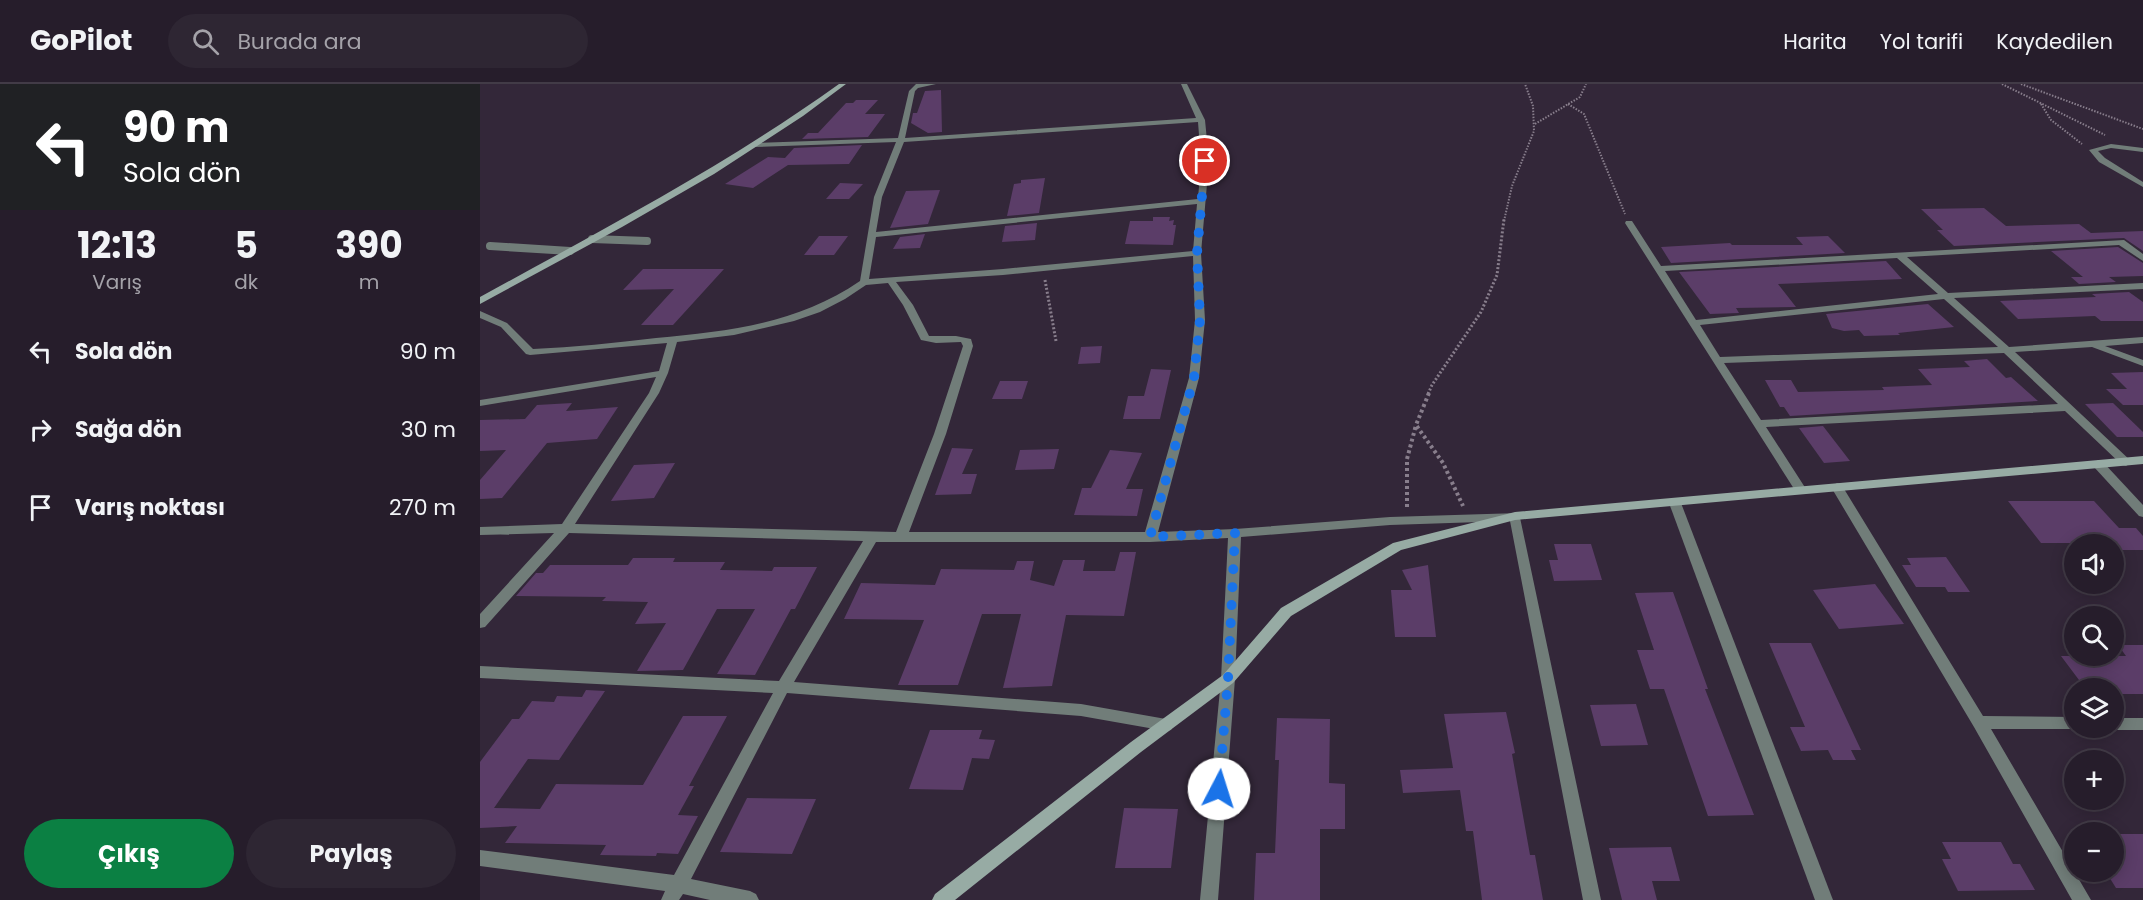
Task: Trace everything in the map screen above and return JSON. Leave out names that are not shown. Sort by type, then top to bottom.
[{"type":"street","points":[[480,301],[754,145],[843,84]]},
{"type":"street","points":[[864,282],[878,198],[901,140],[914,88],[933,84]]},
{"type":"street","points":[[1150,537],[1194,378],[1200,320],[1197,253],[1205,161],[1201,120],[1184,84]]},
{"type":"street","points":[[754,145],[901,140],[1201,120]]},
{"type":"street","points":[[2139,149],[2111,146],[2093,150],[2102,160],[2143,185]]},
{"type":"street","points":[[873,235],[1203,201]]},
{"type":"street","points":[[1629,224],[1719,360],[1800,489]]},
{"type":"street","points":[[1658,269],[2121,242],[2143,258]]},
{"type":"street","points":[[480,314],[504,325],[530,352],[569,350],[673,340],[745,330],[813,312],[853,291],[864,282],[1197,253]]},
{"type":"street","points":[[1898,254],[2007,350],[2126,462]]},
{"type":"street","points":[[890,280],[908,305],[925,338],[936,341],[962,339],[967,341],[968,346],[901,537]]},
{"type":"street","points":[[1693,322],[1946,296],[2143,286]]},
{"type":"street","points":[[480,623],[566,528],[654,393],[673,340]]},
{"type":"street","points":[[1719,360],[2007,350],[2143,340]]},
{"type":"street","points":[[2091,344],[2143,363]]},
{"type":"street","points":[[480,403],[663,373]]},
{"type":"street","points":[[1759,424],[2069,407]]},
{"type":"street","points":[[480,531],[566,528],[872,537],[1150,537],[1407,520],[1515,516],[2143,460]]},
{"type":"street","points":[[2098,464],[2143,513]]},
{"type":"street","points":[[1837,488],[1979,722],[2082,900]]},
{"type":"street","points":[[1675,503],[1824,900]]},
{"type":"street","points":[[941,900],[1228,679],[1286,612],[1397,546],[1515,516]]},
{"type":"street","points":[[1515,516],[1592,900]]},
{"type":"street","points":[[1209,900],[1228,679],[1235,533]]},
{"type":"street","points":[[673,892],[783,687],[872,537]]},
{"type":"street","points":[[480,672],[783,687],[1081,710],[1166,725]]},
{"type":"street","points":[[1979,722],[2064,723]]},
{"type":"street","points":[[2124,724],[2143,724]]},
{"type":"street","points":[[480,858],[673,892],[750,900]]},
{"type":"lane","points":[[592,239],[647,241]]},
{"type":"lane","points":[[490,246],[570,251]]},
{"type":"path","points":[[1407,520],[1407,459],[1416,425],[1432,385],[1481,312],[1497,275],[1504,218],[1512,186],[1534,131],[1533,106],[1525,84]]},
{"type":"path","points":[[1535,124],[1580,97],[1586,84]]},
{"type":"path","points":[[2002,84],[2139,149]]},
{"type":"path","points":[[2021,84],[2143,129]]},
{"type":"path","points":[[2039,102],[2051,120],[2067,135],[2093,150]]},
{"type":"path","points":[[1568,104],[1581,110],[1586,117],[1629,224]]},
{"type":"path","points":[[1043,268],[1056,341]]},
{"type":"path","points":[[1416,425],[1431,442],[1454,482],[1467,518]]},
{"type":"building","points":[[941,90],[942,132],[928,133],[911,123],[913,113],[917,113],[925,91]]},
{"type":"building","points":[[856,100],[878,100],[865,114],[885,114],[868,137],[802,139],[808,133],[818,133],[846,103],[853,103]]},
{"type":"building","points":[[862,145],[849,164],[788,165],[753,188],[725,184],[768,157],[785,158],[794,148]]},
{"type":"building","points":[[1045,178],[1039,213],[1007,216],[1014,184],[1021,183],[1021,180]]},
{"type":"building","points":[[840,183],[863,184],[849,199],[826,199]]},
{"type":"building","points":[[940,190],[928,224],[890,228],[906,191]]},
{"type":"building","points":[[1984,208],[2006,226],[2079,224],[2091,233],[2143,231],[2143,251],[2124,238],[1954,246],[1937,230],[1943,230],[1921,209]]},
{"type":"building","points":[[1153,217],[1170,217],[1169,221],[1174,220],[1173,225],[1176,225],[1173,245],[1125,244],[1130,221],[1153,221]]},
{"type":"building","points":[[1037,223],[1035,240],[1002,242],[1005,226]]},
{"type":"building","points":[[925,234],[920,248],[893,249],[900,237]]},
{"type":"building","points":[[819,236],[848,236],[834,255],[804,255]]},
{"type":"building","points":[[1828,236],[1845,253],[1671,263],[1661,247],[1730,243],[1732,245],[1803,245],[1796,237]]},
{"type":"building","points":[[2118,247],[2143,263],[2143,276],[2109,277],[2116,282],[2079,284],[2071,277],[2083,277],[2051,251]]},
{"type":"building","points":[[1886,261],[1902,279],[1778,284],[1796,307],[1736,308],[1739,313],[1710,314],[1679,272]]},
{"type":"building","points":[[643,269],[724,269],[673,325],[641,325],[674,289],[623,290]]},
{"type":"building","points":[[2129,292],[2143,302],[2143,321],[2101,321],[2095,316],[2018,319],[2000,301],[2096,297],[2092,294]]},
{"type":"building","points":[[1928,304],[1954,327],[1898,333],[1900,335],[1864,336],[1859,330],[1844,331],[1832,328],[1826,314]]},
{"type":"building","points":[[1102,346],[1100,363],[1078,364],[1081,347]]},
{"type":"building","points":[[1987,359],[2006,378],[2011,377],[2038,401],[1790,416],[1784,407],[1780,407],[1765,380],[1791,380],[1798,392],[1884,390],[1882,387],[1932,385],[1918,369],[1970,367],[1964,361]]},
{"type":"building","points":[[1151,369],[1171,370],[1160,419],[1123,419],[1128,396],[1144,396]]},
{"type":"building","points":[[2143,372],[2143,405],[2123,405],[2106,389],[2127,389],[2111,373]]},
{"type":"building","points":[[1000,381],[1028,381],[1022,399],[992,399]]},
{"type":"building","points":[[572,403],[566,411],[618,407],[597,439],[547,443],[502,498],[480,499],[480,480],[506,450],[480,451],[480,420],[525,419],[537,405]]},
{"type":"building","points":[[2113,403],[2143,432],[2143,437],[2117,437],[2085,404]]},
{"type":"building","points":[[1823,426],[1850,461],[1824,463],[1799,428]]},
{"type":"building","points":[[952,448],[973,449],[962,474],[977,474],[971,494],[935,495]]},
{"type":"building","points":[[1059,449],[1054,469],[1015,470],[1020,450]]},
{"type":"building","points":[[1110,450],[1142,453],[1126,489],[1143,489],[1137,516],[1074,515],[1082,488],[1091,488]]},
{"type":"building","points":[[675,463],[654,498],[611,501],[634,465]]},
{"type":"building","points":[[2008,501],[2094,501],[2119,528],[2136,528],[2143,536],[2143,550],[2124,550],[2124,534],[2064,534],[2064,543],[2041,543]]},
{"type":"building","points":[[1554,544],[1591,544],[1602,580],[1554,581],[1549,560],[1558,560]]},
{"type":"building","points":[[1120,552],[1136,552],[1124,616],[1066,615],[1052,686],[1003,688],[1021,614],[982,614],[958,685],[898,685],[924,620],[844,619],[861,583],[935,585],[941,569],[1014,570],[1017,561],[1034,561],[1030,580],[1054,586],[1063,560],[1085,560],[1083,571],[1115,571]]},
{"type":"building","points":[[1946,557],[1970,592],[1948,592],[1945,587],[1916,587],[1902,565],[1911,565],[1907,558]]},
{"type":"building","points":[[633,558],[675,558],[673,562],[725,562],[720,570],[772,571],[774,567],[817,567],[795,609],[791,609],[755,675],[717,674],[755,609],[717,609],[683,670],[637,671],[666,623],[635,624],[648,602],[602,601],[606,597],[516,596],[536,573],[543,573],[550,565],[628,565]]},
{"type":"building","points":[[1428,565],[1436,637],[1395,637],[1391,590],[1412,590],[1402,570]]},
{"type":"building","points":[[1875,584],[1904,624],[1839,629],[1813,590]]},
{"type":"building","points":[[1673,592],[1708,689],[1705,689],[1754,815],[1708,816],[1664,689],[1650,689],[1637,650],[1654,650],[1635,593]]},
{"type":"building","points":[[1769,643],[1811,643],[1861,750],[1851,750],[1856,760],[1833,760],[1828,750],[1801,751],[1790,727],[1805,727]]},
{"type":"building","points":[[2124,645],[2143,645],[2143,694],[2124,694],[2124,678],[2078,678],[2068,666],[2124,666],[2124,656],[2126,656]]},
{"type":"building","points":[[586,690],[605,691],[559,760],[528,759],[494,808],[540,809],[556,784],[643,785],[683,716],[727,716],[689,786],[694,786],[678,815],[698,816],[678,854],[600,855],[606,845],[505,843],[517,826],[480,828],[480,762],[512,719],[519,719],[532,701],[554,702],[557,696],[582,697]]},
{"type":"building","points":[[1636,704],[1648,745],[1601,746],[1590,705]]},
{"type":"building","points":[[1506,712],[1515,753],[1512,754],[1530,855],[1535,855],[1543,900],[1482,900],[1473,831],[1466,831],[1460,790],[1403,793],[1400,770],[1453,768],[1444,714]]},
{"type":"building","points":[[1277,718],[1330,719],[1329,783],[1345,784],[1345,829],[1320,829],[1320,900],[1254,900],[1256,853],[1275,853],[1279,760],[1275,760]]},
{"type":"building","points":[[930,730],[982,730],[979,739],[995,740],[989,759],[972,758],[963,790],[909,789]]},
{"type":"building","points":[[747,798],[816,799],[792,854],[720,852]]},
{"type":"building","points":[[1124,808],[1178,809],[1171,868],[1115,868]]},
{"type":"building","points":[[2124,834],[2143,834],[2143,888],[2116,888],[2112,882],[2124,882]]},
{"type":"building","points":[[1942,842],[2001,842],[2013,864],[2020,864],[2035,890],[1958,891],[1942,859],[1951,859]]},
{"type":"building","points":[[1671,847],[1680,881],[1652,881],[1657,900],[1622,900],[1609,848]]},
{"type":"route","points":[[1205,161],[1197,253],[1200,320],[1194,378],[1150,537],[1235,533],[1228,679],[1219,789]]}]
